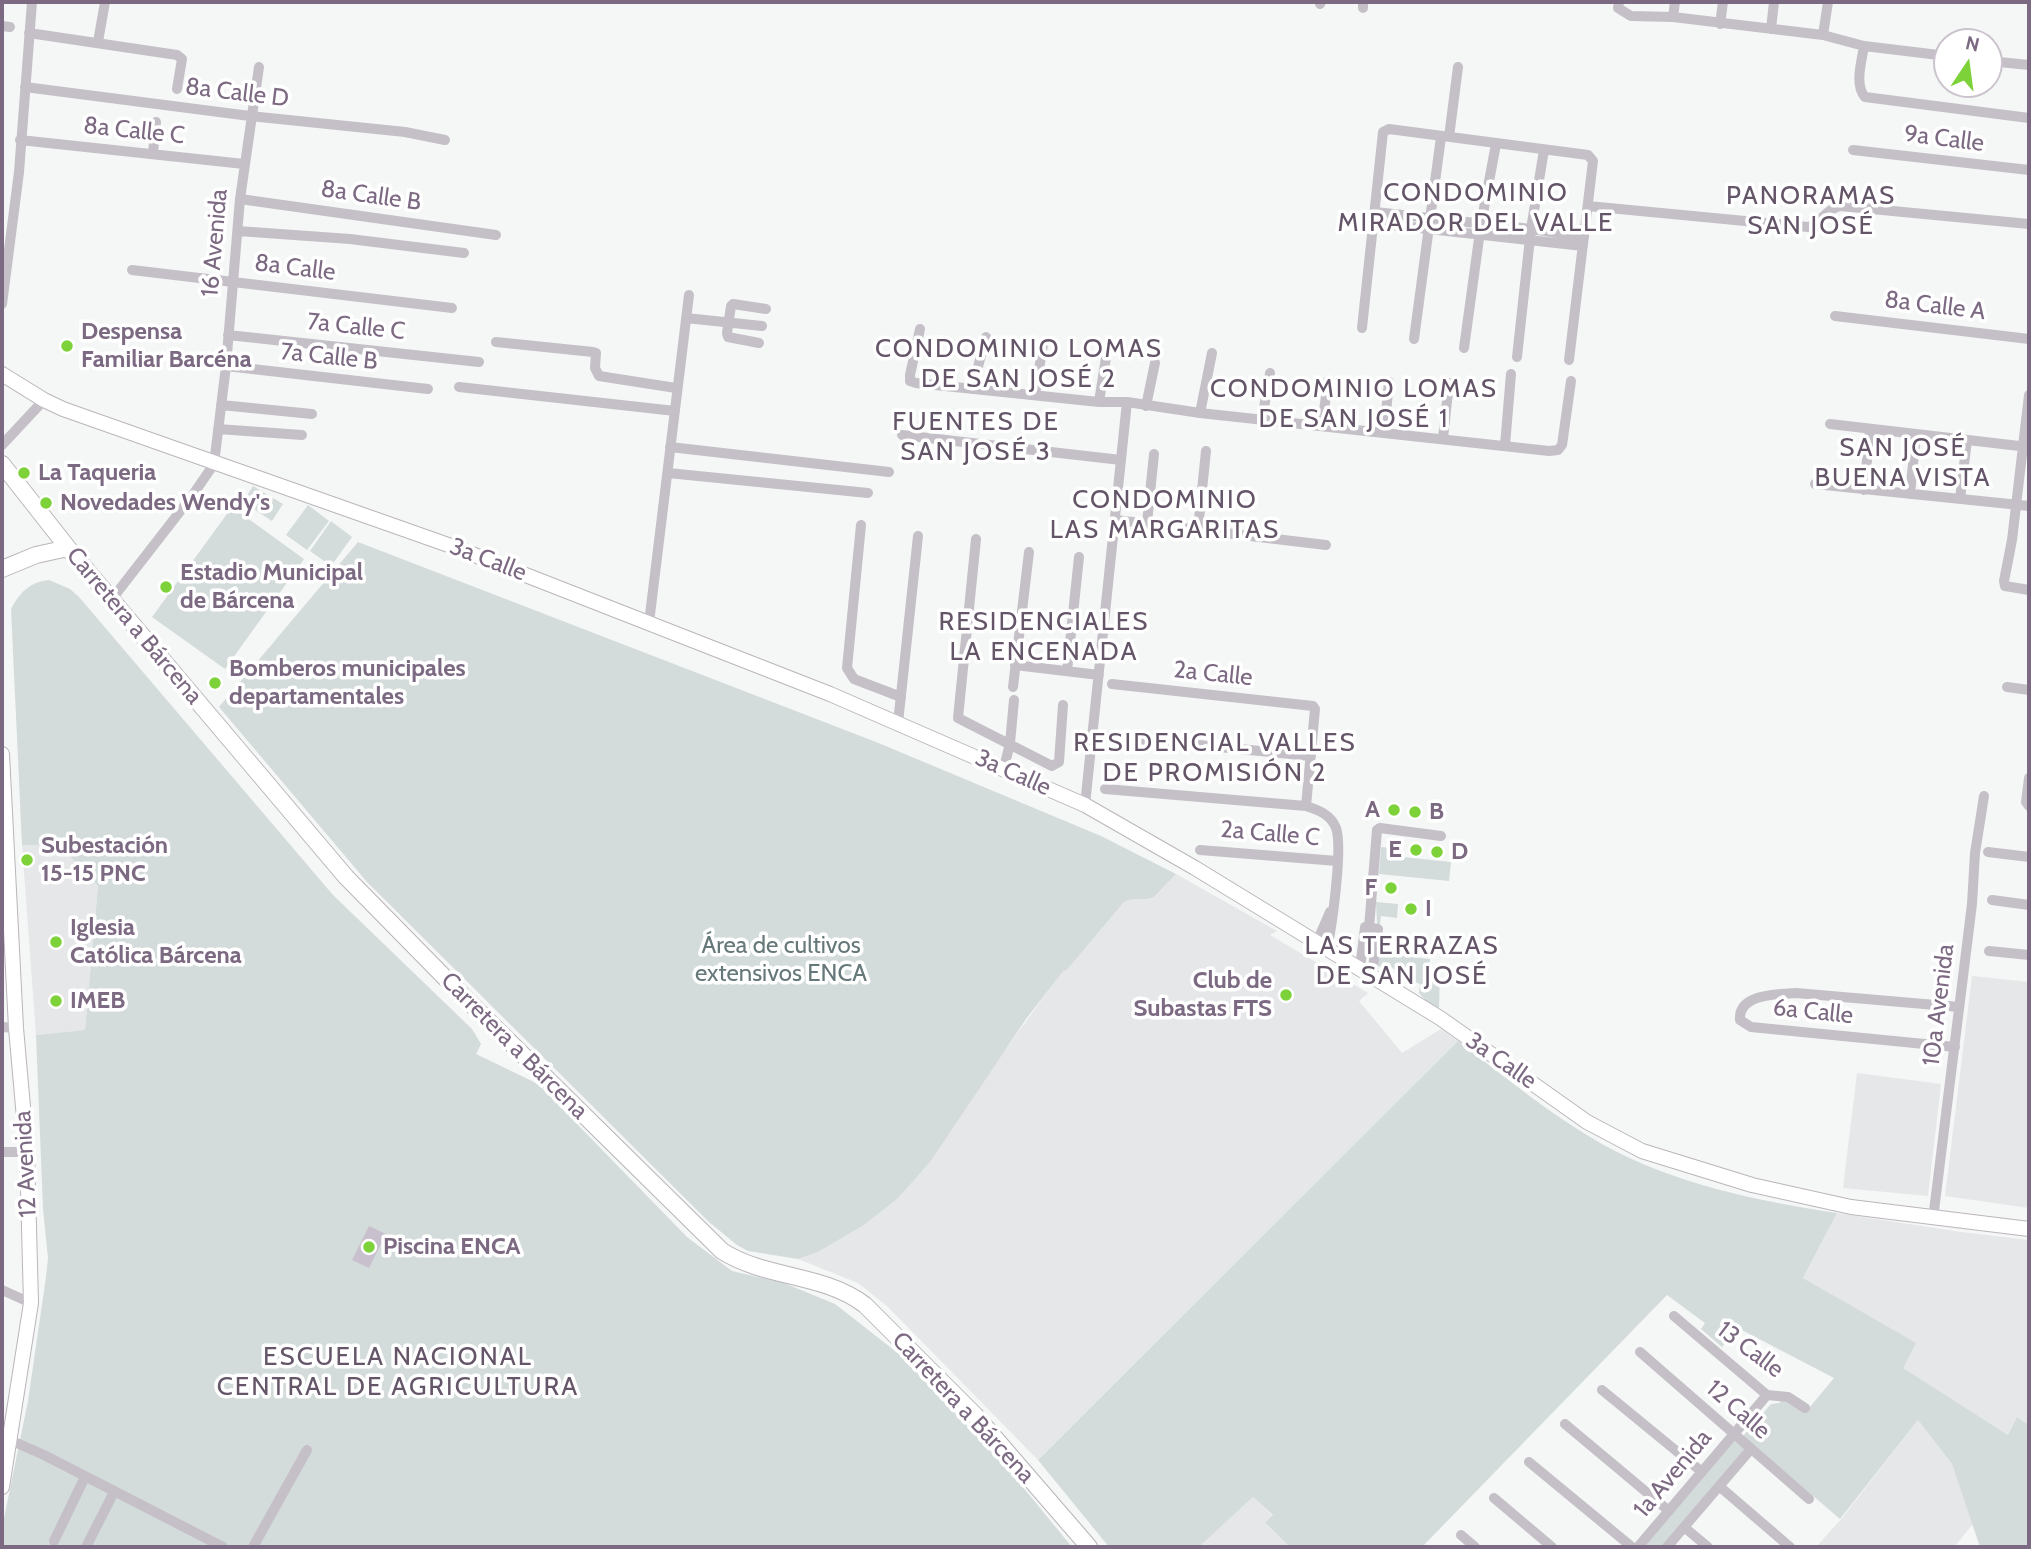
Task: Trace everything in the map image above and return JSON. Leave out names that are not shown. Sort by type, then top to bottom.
[{"type":"main road","name":"3a Calle","points":[[2,374],[44,401],[214,464],[436,540],[898,723],[1085,805],[1195,868],[1440,1018],[1581,1118],[1627,1144],[1680,1164],[1752,1185],[1851,1207],[2029,1229]]},
{"type":"main road","name":"Carretera a Bárcena","points":[[2,464],[68,548],[346,877],[410,943],[722,1251],[742,1262],[825,1284],[865,1305],[975,1415],[1089,1547]]},
{"type":"main road","points":[[2,569],[36,555],[68,548]]},
{"type":"main road","name":"12 Avenida","points":[[2,754],[9,1028],[27,1152],[31,1303],[2,1487]]},
{"type":"street","points":[[2,304],[19,172],[32,2]]},
{"type":"street","points":[[97,42],[105,2]]},
{"type":"street","points":[[1673,17],[1675,2]]},
{"type":"street","points":[[1720,24],[1723,2]]},
{"type":"street","points":[[1771,29],[1774,2]]},
{"type":"street","points":[[1823,35],[1828,2]]},
{"type":"street","points":[[1618,5],[1631,16],[1673,17],[1823,35],[1864,46],[1933,54]]},
{"type":"street","points":[[29,33],[181,57],[177,89]]},
{"type":"street","points":[[1864,46],[1859,84],[1860,92],[1865,97],[2029,118]]},
{"type":"street","points":[[2003,62],[2029,65]]},
{"type":"street","name":"16 Avenida","points":[[112,599],[214,464],[226,366],[240,199],[259,66]]},
{"type":"street","points":[[1414,339],[1429,223],[1458,67]]},
{"type":"street","name":"8a Calle D","points":[[25,87],[250,116],[405,132],[445,140]]},
{"type":"street","points":[[153,153],[156,122]]},
{"type":"street","points":[[1362,328],[1383,132],[1388,129],[1588,155],[1593,161],[1569,360]]},
{"type":"street","name":"8a Calle C","points":[[20,140],[244,164]]},
{"type":"street","points":[[1464,348],[1480,229],[1496,144]]},
{"type":"street","points":[[1517,357],[1531,229],[1544,150]]},
{"type":"street","name":"9a Calle","points":[[1853,150],[2029,170]]},
{"type":"street","name":"8a Calle B","points":[[240,199],[496,235]]},
{"type":"street","points":[[1588,206],[1808,227],[1815,225],[1830,209],[1840,206],[2029,224]]},
{"type":"street","points":[[1374,217],[1480,229],[1531,240],[1584,242]]},
{"type":"street","points":[[1480,229],[1531,229],[1584,242]]},
{"type":"street","points":[[238,231],[350,239],[464,253]]},
{"type":"street","name":"8a Calle","points":[[132,270],[452,308]]},
{"type":"street","points":[[649,623],[689,295]]},
{"type":"street","points":[[759,343],[728,337],[729,322],[733,304],[766,309]]},
{"type":"street","name":"8a Calle A","points":[[1835,316],[2029,339]]},
{"type":"street","points":[[686,318],[762,326]]},
{"type":"street","points":[[920,329],[910,381],[916,383],[1099,402],[1127,402],[1200,413],[1549,451],[1558,450],[1562,445],[1571,381]]},
{"type":"street","name":"7a Calle C","points":[[228,335],[479,362]]},
{"type":"street","points":[[972,389],[986,337]]},
{"type":"street","points":[[496,342],[593,352],[596,354],[595,368],[599,376],[676,388]]},
{"type":"street","points":[[1035,395],[1043,344]]},
{"type":"street","points":[[1099,402],[1107,351]]},
{"type":"street","points":[[1200,413],[1212,353]]},
{"type":"street","points":[[1146,406],[1154,363]]},
{"type":"street","name":"7a Calle B","points":[[226,366],[428,389]]},
{"type":"street","points":[[1262,419],[1270,373]]},
{"type":"street","points":[[1504,445],[1511,374]]},
{"type":"street","points":[[1322,426],[1328,381]]},
{"type":"street","points":[[1384,433],[1389,382]]},
{"type":"street","points":[[1443,438],[1449,383]]},
{"type":"street","points":[[459,387],[675,411]]},
{"type":"street","points":[[2029,394],[2026,447],[2004,581],[2009,588],[2029,590]]},
{"type":"street","points":[[2,445],[44,401]]},
{"type":"street","points":[[1085,805],[1127,402]]},
{"type":"street","points":[[221,405],[313,414]]},
{"type":"street","points":[[1830,424],[2026,447]]},
{"type":"street","points":[[218,429],[302,435]]},
{"type":"street","points":[[1864,489],[1870,430]]},
{"type":"street","points":[[1910,494],[1916,434]]},
{"type":"street","points":[[902,435],[1121,460]]},
{"type":"street","points":[[1960,499],[1967,440]]},
{"type":"street","points":[[670,447],[888,472]]},
{"type":"street","points":[[1198,528],[1206,451]]},
{"type":"street","points":[[1147,523],[1154,454]]},
{"type":"street","points":[[668,473],[868,493]]},
{"type":"street","points":[[1815,484],[2029,506]]},
{"type":"street","points":[[1116,520],[1326,545]]},
{"type":"street","points":[[861,525],[847,667],[854,679],[901,697]]},
{"type":"street","points":[[898,723],[918,536]]},
{"type":"street","points":[[976,539],[958,718],[1052,766],[1059,762],[1063,705]]},
{"type":"street","points":[[1013,687],[1029,552]]},
{"type":"street","points":[[1067,671],[1079,557]]},
{"type":"street","points":[[1015,665],[1099,675]]},
{"type":"street","name":"2a Calle","points":[[1112,684],[1309,704],[1315,709],[1311,756]]},
{"type":"street","points":[[2007,687],[2029,690]]},
{"type":"street","points":[[1004,768],[1010,743],[1014,700]]},
{"type":"street","points":[[1106,736],[1311,756],[1306,806]]},
{"type":"street","points":[[2029,778],[2026,802],[2029,806]]},
{"type":"street","points":[[1105,789],[1306,806],[1319,810],[1336,826],[1338,837],[1334,905],[1322,945]]},
{"type":"street","name":"10a Avenida","points":[[1933,1219],[1972,904],[1975,853],[1984,796]]},
{"type":"street","points":[[1366,972],[1377,830],[1380,828],[1441,836]]},
{"type":"street","name":"2a Calle C","points":[[1200,850],[1336,861]]},
{"type":"street","points":[[1988,852],[2029,857]]},
{"type":"street","points":[[1992,900],[2029,905]]},
{"type":"street","points":[[1989,951],[2029,955]]},
{"type":"street","name":"6a Calle","points":[[1955,1047],[1751,1027],[1740,1020],[1740,1011],[1749,1001],[1796,992],[1959,1007]]},
{"type":"street","points":[[2,1152],[27,1152]]},
{"type":"street","points":[[2,1290],[31,1303]]},
{"type":"street","name":"13 Calle","points":[[1674,1317],[1768,1395],[1788,1398],[1805,1408]]},
{"type":"street","name":"12 Calle","points":[[1640,1352],[1809,1499]]},
{"type":"street","points":[[1602,1390],[1702,1472]]},
{"type":"street","name":"1a Avenida","points":[[1638,1547],[1768,1395]]},
{"type":"street","points":[[1564,1424],[1669,1511]]},
{"type":"street","points":[[10,1440],[223,1547]]},
{"type":"street","name":"1a Avenida","points":[[1667,1547],[1751,1449]]},
{"type":"street","points":[[253,1547],[307,1450]]},
{"type":"street","points":[[1529,1462],[1632,1547]]},
{"type":"street","points":[[54,1541],[85,1477]]},
{"type":"street","points":[[1719,1486],[1790,1547]]},
{"type":"street","points":[[86,1547],[114,1492]]},
{"type":"street","points":[[1494,1497],[1552,1547]]},
{"type":"street","points":[[1684,1527],[1708,1547]]},
{"type":"street","points":[[1461,1535],[1475,1547]]},
{"type":"shaded area","points":[[22,845],[55,845],[83,868],[98,886],[85,1030],[36,1035]]},
{"type":"shaded area","points":[[1176,874],[1277,931],[1270,935],[1368,993],[1359,1001],[1402,1053],[1441,1029],[1458,1041],[1038,1460],[888,1307],[858,1283],[798,1259],[818,1252],[864,1225],[897,1199],[1064,969],[1066,971],[1124,902],[1133,897],[1154,897]]},
{"type":"shaded area","points":[[1972,976],[2029,982],[2029,1208],[1945,1196]]},
{"type":"shaded area","points":[[1857,1073],[1941,1084],[1928,1196],[1843,1188]]},
{"type":"shaded area","points":[[1837,1213],[2029,1240],[2029,1425],[2017,1417],[2008,1435],[1902,1368],[1915,1344],[1803,1278]]},
{"type":"shaded area","name":"Piscina ENCA","points":[[369,1226],[386,1234],[369,1268],[352,1260]]},
{"type":"shaded area","points":[[1918,1420],[1952,1464],[1973,1524],[1954,1547],[1816,1547],[1843,1517]]},
{"type":"shaded area","points":[[1253,1497],[1273,1516],[1265,1524],[1290,1547],[1199,1547]]},
{"type":"green space","points":[[253,486],[283,504],[272,521],[243,502]]},
{"type":"green space","points":[[308,505],[329,521],[307,550],[286,535]]},
{"type":"green space","points":[[232,507],[304,559],[225,669],[152,617]]},
{"type":"green space","points":[[331,521],[352,537],[331,566],[310,551]]},
{"type":"green space","name":"Área de cultivos extensivos ENCA","points":[[358,542],[876,742],[1101,836],[1176,874],[1154,897],[1124,902],[1066,971],[1064,970],[1026,1019],[930,1162],[897,1199],[864,1225],[818,1252],[798,1259],[748,1251],[709,1222],[367,882],[219,707]]},
{"type":"green space","points":[[49,580],[70,589],[79,597],[333,895],[472,1029],[481,1044],[476,1054],[538,1084],[687,1237],[732,1271],[784,1283],[835,1304],[899,1354],[1008,1469],[1072,1547],[2,1547],[2,1528],[28,1401],[48,1258],[43,1209],[36,1035],[85,1030],[98,886],[83,868],[55,845],[22,845],[11,609],[26,589]]},
{"type":"green space","points":[[1381,847],[1401,849],[1403,857],[1451,862],[1449,881],[1379,874]]},
{"type":"green space","points":[[1376,902],[1398,904],[1397,918],[1381,916],[1380,924],[1377,924]]},
{"type":"green space","points":[[1381,934],[1382,947],[1389,948],[1389,954],[1430,959],[1429,972],[1440,973],[1439,1008],[1427,1002],[1419,993],[1420,984],[1405,978],[1385,962],[1382,969],[1378,965]]},
{"type":"green space","points":[[1458,1041],[1565,1121],[1629,1158],[1716,1189],[1837,1213],[1803,1278],[1916,1343],[1903,1368],[2008,1435],[2017,1417],[2029,1425],[2029,1547],[1980,1547],[1952,1464],[1918,1420],[1840,1519],[1743,1436],[1771,1404],[1779,1403],[1785,1397],[1805,1413],[1834,1378],[1738,1328],[1722,1347],[1701,1329],[1705,1323],[1667,1295],[1422,1547],[1290,1547],[1265,1523],[1273,1515],[1253,1497],[1199,1547],[1109,1547],[1038,1460]]},
{"type":"green space","points":[[1734,1434],[1751,1449],[1667,1547],[1638,1547]]},
{"type":"place","name":"Despensa Familiar Barcéna","points":[[67,346]]},
{"type":"place","name":"La Taqueria","points":[[24,473]]},
{"type":"place","name":"Novedades Wendy's","points":[[46,503]]},
{"type":"place","name":"Estadio Municipal de Bárcena","points":[[166,587]]},
{"type":"place","name":"Bomberos municipales departamentales","points":[[215,683]]},
{"type":"place","name":"A","points":[[1394,810]]},
{"type":"place","name":"B","points":[[1415,812]]},
{"type":"place","name":"E","points":[[1416,850]]},
{"type":"place","name":"D","points":[[1437,852]]},
{"type":"place","name":"Subestación 15-15 PNC","points":[[27,860]]},
{"type":"place","name":"F","points":[[1391,888]]},
{"type":"place","name":"I","points":[[1411,909]]},
{"type":"place","name":"Iglesia Católica Bárcena","points":[[56,942]]},
{"type":"place","name":"Club de Subastas FTS","points":[[1286,995]]},
{"type":"place","name":"IMEB","points":[[56,1001]]},
{"type":"place","name":"Piscina ENCA","points":[[369,1247]]},
{"type":"district","name":"CONDOMINIO MIRADOR DEL VALLE","points":[[1476,208]]},
{"type":"district","name":"PANORAMAS SAN JOSÉ","points":[[1811,211]]},
{"type":"district","name":"CONDOMINIO LOMAS DE SAN JOSÉ 2","points":[[1019,364]]},
{"type":"district","name":"CONDOMINIO LOMAS DE SAN JOSÉ 1","points":[[1354,404]]},
{"type":"district","name":"FUENTES DE SAN JOSÉ 3","points":[[976,436]]},
{"type":"district","name":"SAN JOSÉ BUENA VISTA","points":[[1903,463]]},
{"type":"district","name":"CONDOMINIO LAS MARGARITAS","points":[[1165,515]]},
{"type":"district","name":"RESIDENCIALES LA ENCENADA","points":[[1044,637]]},
{"type":"district","name":"RESIDENCIAL VALLES DE PROMISIÓN 2","points":[[1215,758]]},
{"type":"district","name":"LAS TERRAZAS DE SAN JOSÉ","points":[[1402,961]]},
{"type":"district","name":"ESCUELA NACIONAL CENTRAL DE AGRICULTURA","points":[[398,1372]]}]
